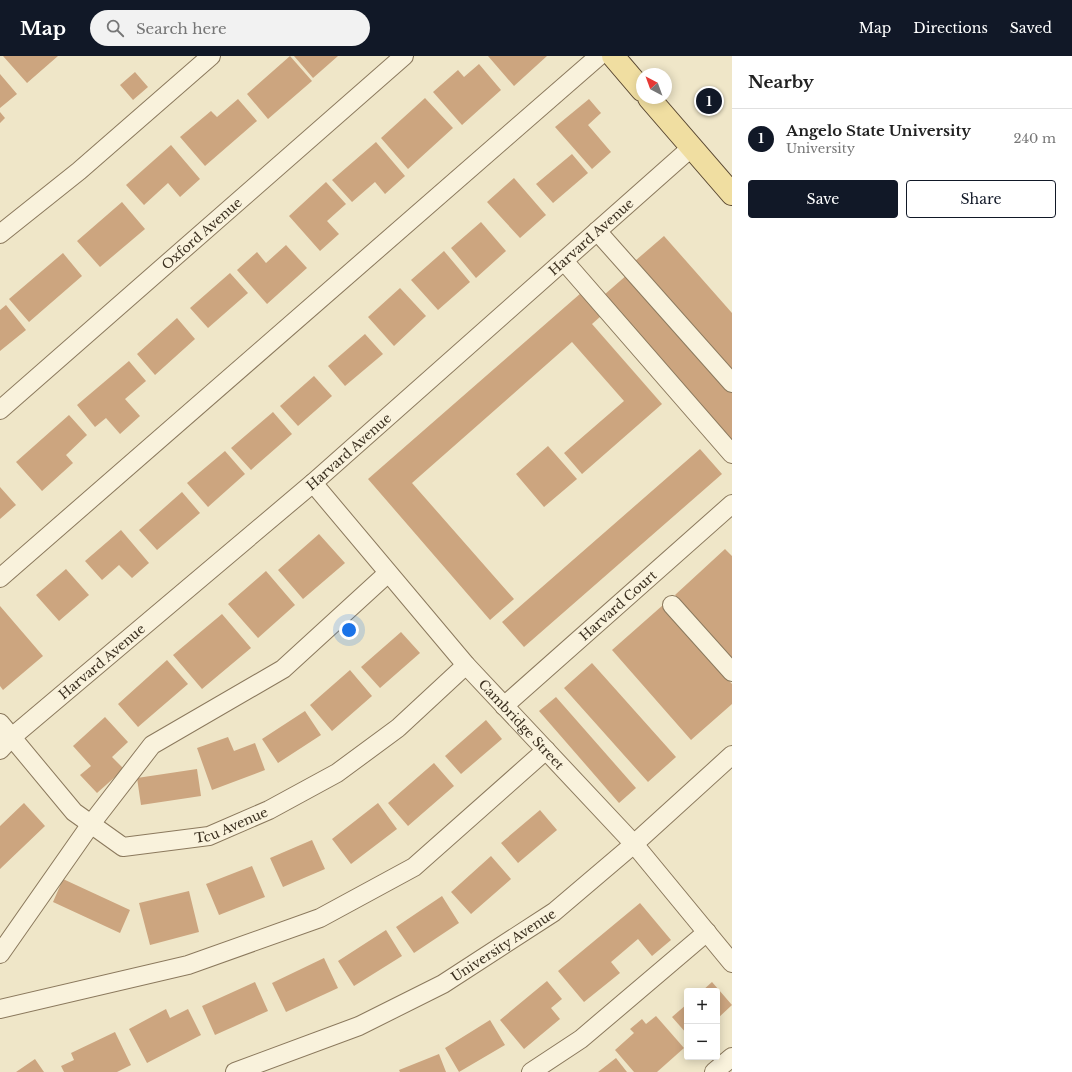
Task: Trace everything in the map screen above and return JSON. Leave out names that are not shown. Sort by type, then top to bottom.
[{"type":"main road","points":[[612,56],[636,83]]},
{"type":"main road","points":[[654,104],[732,194]]},
{"type":"street","points":[[0,234],[79,171],[211,56]]},
{"type":"street","name":"Oxford Avenue","points":[[0,410],[404,56]]},
{"type":"street","points":[[0,578],[599,56]]},
{"type":"street","name":"Harvard Avenue","points":[[6,744],[313,483],[692,147]]},
{"type":"street","points":[[597,231],[732,383]]},
{"type":"street","points":[[564,261],[732,454]]},
{"type":"street","name":"Cambridge Street","points":[[313,483],[466,665],[634,844],[732,963]]},
{"type":"street","name":"Harvard Court","points":[[504,706],[732,504]]},
{"type":"street","points":[[0,954],[91,824],[152,745],[283,669],[388,572]]},
{"type":"street","points":[[672,604],[732,672]]},
{"type":"street","name":"Tcu Avenue","points":[[0,723],[6,744],[74,812],[123,847],[209,836],[268,810],[337,773],[398,728],[466,665]]},
{"type":"street","points":[[0,1010],[188,965],[320,918],[414,867],[546,750]]},
{"type":"street","name":"University Avenue","points":[[235,1072],[358,1026],[443,984],[554,912],[634,844],[732,755]]},
{"type":"street","points":[[531,1072],[581,1039],[707,932]]},
{"type":"street","points":[[714,1072],[732,1057]]},
{"type":"building","points":[[3,56],[58,56],[27,83]]},
{"type":"building","points":[[290,56],[312,81],[268,119],[247,94]]},
{"type":"building","points":[[294,56],[338,56],[313,78]]},
{"type":"building","points":[[488,56],[547,56],[514,86]]},
{"type":"building","points":[[479,64],[501,90],[462,125],[433,92],[458,70],[464,77]]},
{"type":"building","points":[[135,72],[148,87],[133,100],[120,85]]},
{"type":"building","points":[[0,74],[17,94],[0,108]]},
{"type":"building","points":[[425,98],[453,128],[408,169],[381,138]]},
{"type":"building","points":[[238,99],[257,121],[205,166],[180,137],[211,111],[217,117]]},
{"type":"building","points":[[589,99],[601,113],[588,125],[611,152],[592,169],[555,127]]},
{"type":"building","points":[[0,112],[5,118],[0,123]]},
{"type":"building","points":[[376,142],[405,176],[385,194],[375,182],[352,202],[332,180]]},
{"type":"building","points":[[171,145],[200,179],[180,197],[168,183],[144,205],[126,185]]},
{"type":"building","points":[[572,154],[588,173],[553,203],[536,184]]},
{"type":"building","points":[[514,178],[546,215],[520,238],[487,202]]},
{"type":"building","points":[[326,182],[346,204],[327,221],[339,234],[320,251],[289,216]]},
{"type":"building","points":[[122,202],[145,229],[100,267],[77,241]]},
{"type":"building","points":[[481,222],[506,251],[476,278],[451,248]]},
{"type":"building","points":[[664,236],[732,313],[732,372],[635,261]]},
{"type":"building","points":[[286,245],[307,268],[267,304],[237,270],[257,252],[266,263]]},
{"type":"building","points":[[444,251],[470,282],[438,310],[411,280]]},
{"type":"building","points":[[63,253],[82,276],[29,322],[9,299]]},
{"type":"building","points":[[230,273],[248,293],[208,328],[190,308]]},
{"type":"building","points":[[628,274],[732,393],[732,441],[604,295]]},
{"type":"building","points":[[400,288],[426,316],[394,346],[368,317]]},
{"type":"building","points":[[581,293],[601,316],[592,324],[662,404],[582,474],[564,453],[624,401],[572,342],[412,483],[514,599],[490,620],[368,479]]},
{"type":"building","points":[[6,305],[26,330],[0,351],[0,310]]},
{"type":"building","points":[[177,318],[195,339],[155,375],[137,354]]},
{"type":"building","points":[[365,334],[383,354],[345,386],[328,366]]},
{"type":"building","points":[[129,361],[146,381],[125,399],[140,416],[120,434],[106,418],[95,427],[77,405]]},
{"type":"building","points":[[314,376],[332,396],[298,426],[280,406]]},
{"type":"building","points":[[273,412],[292,434],[251,470],[231,448]]},
{"type":"building","points":[[69,415],[87,435],[66,455],[73,463],[42,491],[16,462]]},
{"type":"building","points":[[548,446],[577,479],[544,507],[516,474]]},
{"type":"building","points":[[700,449],[722,474],[524,647],[502,622]]},
{"type":"building","points":[[225,451],[245,474],[208,507],[187,483]]},
{"type":"building","points":[[0,487],[16,505],[0,519]]},
{"type":"building","points":[[182,492],[200,513],[157,550],[139,530]]},
{"type":"building","points":[[121,530],[149,563],[132,578],[119,565],[102,580],[85,561]]},
{"type":"building","points":[[319,534],[345,563],[303,599],[278,570]]},
{"type":"building","points":[[725,549],[732,556],[732,658],[675,595]]},
{"type":"building","points":[[66,569],[89,595],[59,621],[36,595]]},
{"type":"building","points":[[266,571],[295,605],[258,638],[228,604]]},
{"type":"building","points":[[663,605],[732,684],[732,704],[691,740],[612,650]]},
{"type":"building","points":[[0,606],[43,656],[3,690],[0,686]]},
{"type":"building","points":[[222,614],[251,648],[202,689],[173,655]]},
{"type":"building","points":[[401,632],[420,653],[380,688],[361,667]]},
{"type":"building","points":[[167,660],[188,684],[138,727],[118,704]]},
{"type":"building","points":[[592,663],[676,757],[648,782],[564,688]]},
{"type":"building","points":[[350,670],[372,696],[332,731],[310,705]]},
{"type":"building","points":[[556,697],[636,788],[619,803],[539,711]]},
{"type":"building","points":[[305,711],[321,735],[278,763],[262,739]]},
{"type":"building","points":[[105,717],[128,742],[112,757],[124,769],[97,793],[80,775],[91,766],[73,746]]},
{"type":"building","points":[[486,720],[502,739],[461,774],[445,756]]},
{"type":"building","points":[[228,737],[234,751],[255,743],[265,770],[212,790],[197,748]]},
{"type":"building","points":[[434,763],[454,786],[408,826],[388,803]]},
{"type":"building","points":[[197,769],[201,796],[141,805],[137,778]]},
{"type":"building","points":[[24,803],[45,826],[0,869],[0,826]]},
{"type":"building","points":[[378,803],[397,829],[351,864],[332,839]]},
{"type":"building","points":[[540,810],[557,830],[518,863],[501,843]]},
{"type":"building","points":[[312,840],[325,869],[283,887],[270,858]]},
{"type":"building","points":[[491,856],[511,879],[471,914],[451,892]]},
{"type":"building","points":[[252,866],[265,897],[219,915],[206,884]]},
{"type":"building","points":[[63,879],[130,910],[120,933],[53,902]]},
{"type":"building","points":[[189,891],[199,932],[150,945],[139,903]]},
{"type":"building","points":[[442,896],[459,923],[414,953],[396,927]]},
{"type":"building","points":[[640,903],[671,940],[652,956],[638,939],[611,962],[620,973],[584,1002],[558,971]]},
{"type":"building","points":[[386,930],[402,956],[354,986],[338,961]]},
{"type":"building","points":[[324,958],[338,988],[286,1012],[272,983]]},
{"type":"building","points":[[547,981],[562,999],[551,1008],[560,1019],[524,1049],[500,1020]]},
{"type":"building","points":[[255,982],[268,1011],[215,1035],[202,1006]]},
{"type":"building","points":[[712,982],[717,988],[705,988]]},
{"type":"building","points":[[720,991],[732,1005],[720,1016]]},
{"type":"building","points":[[684,1007],[684,1031],[672,1017]]},
{"type":"building","points":[[166,1009],[170,1018],[188,1009],[201,1035],[147,1063],[129,1029]]},
{"type":"building","points":[[656,1016],[684,1048],[657,1072],[634,1072],[615,1050],[634,1033],[630,1029],[642,1019],[646,1024]]},
{"type":"building","points":[[490,1020],[505,1045],[459,1072],[445,1048]]},
{"type":"building","points":[[115,1032],[131,1065],[117,1072],[64,1072],[61,1066],[74,1060],[71,1053]]},
{"type":"building","points":[[439,1054],[446,1072],[400,1072],[399,1070]]},
{"type":"building","points":[[616,1058],[627,1072],[598,1072]]},
{"type":"building","points":[[35,1059],[44,1072],[16,1072]]},
{"type":"place","name":"Angelo State University","points":[[709,101]]}]
